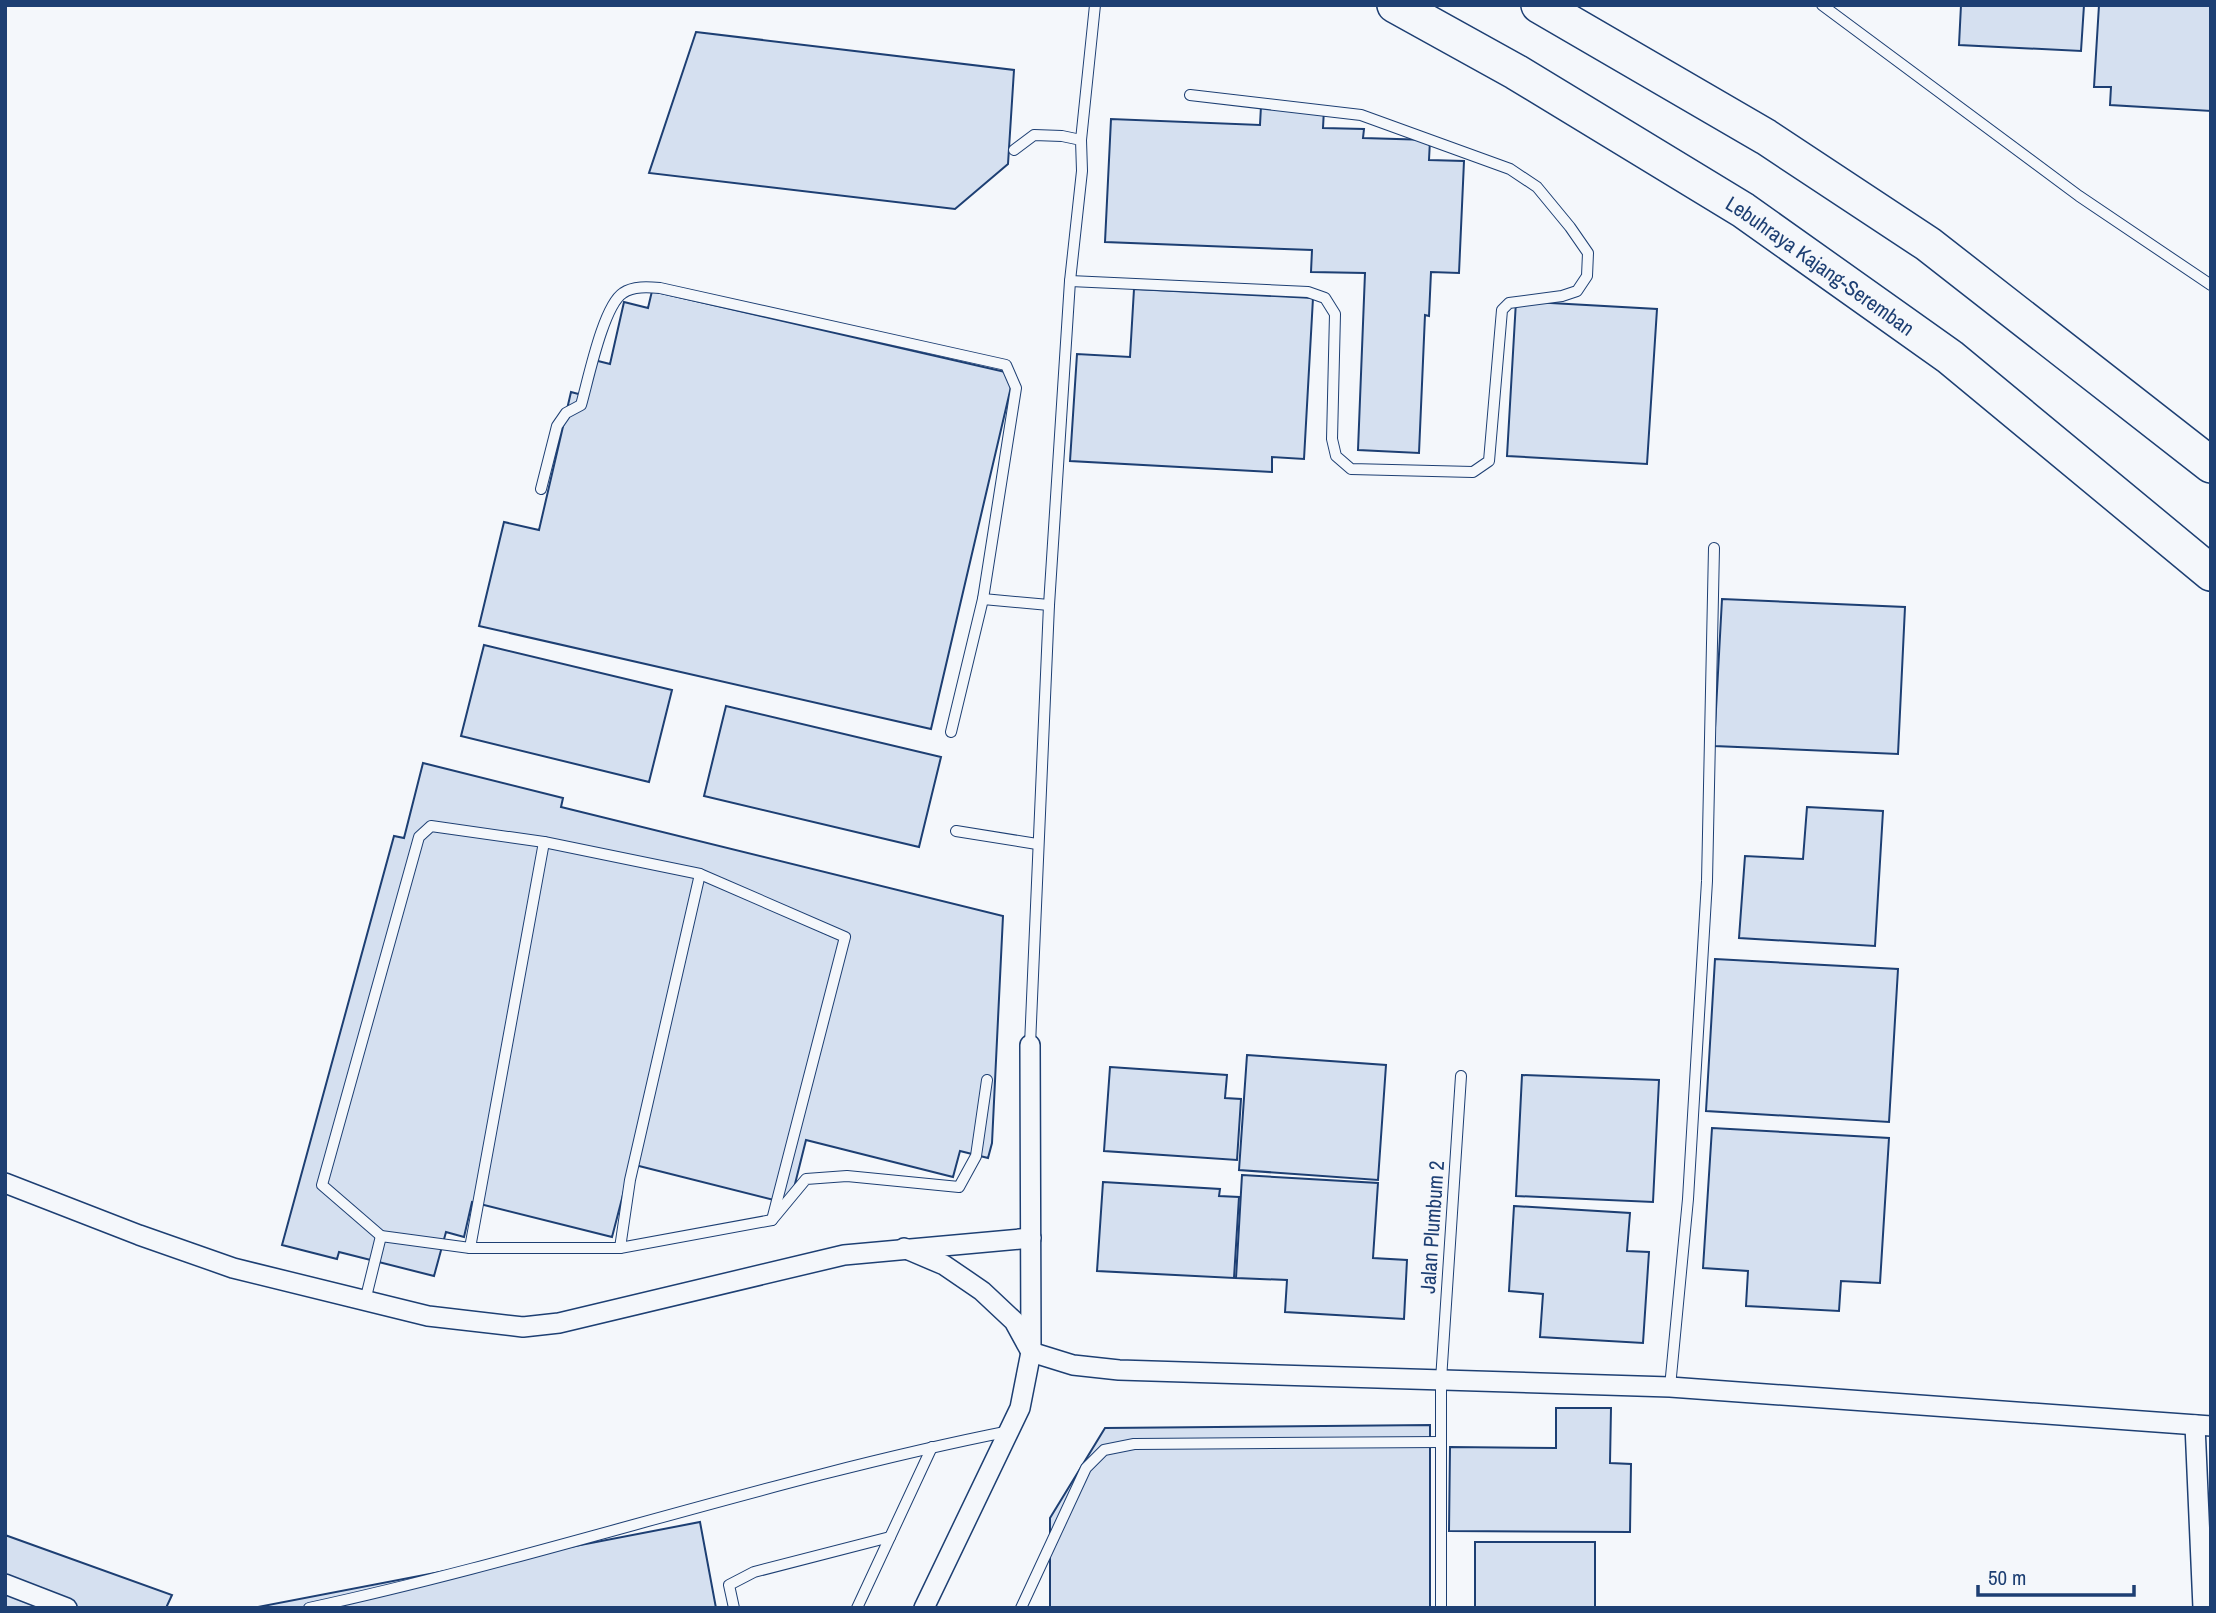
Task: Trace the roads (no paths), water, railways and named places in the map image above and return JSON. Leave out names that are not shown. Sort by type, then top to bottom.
[{"type":"highway","name":"Lebuhraya Kajang-Seremban","points":[[1395,5],[1516,72],[1744,210],[1950,357],[2211,573]]},
{"type":"highway","points":[[1539,5],[1766,137],[1928,244],[2211,465]]},
{"type":"street","points":[[924,1608],[1020,1408],[1031,1352],[1030,1045]]},
{"type":"street","points":[[5,1183],[233,1268],[428,1316],[523,1327],[559,1323],[844,1255],[1031,1238]]},
{"type":"street","points":[[904,1248],[944,1265],[982,1291],[1014,1321],[1031,1352],[1073,1365],[1119,1370],[1670,1387],[2203,1426],[2203,1608]]},
{"type":"street","points":[[5,1584],[67,1608]]},
{"type":"lane","points":[[1030,1045],[1049,605],[1070,281],[1095,5]]},
{"type":"lane","points":[[1822,5],[2079,196],[2211,285]]},
{"type":"lane","points":[[1070,281],[1308,292],[1325,298],[1335,314],[1332,439],[1336,456],[1351,469],[1473,472],[1489,461],[1502,310],[1509,303],[1562,296],[1577,291],[1587,276],[1588,253],[1570,227],[1536,187],[1510,169],[1361,115],[1190,95]]},
{"type":"lane","points":[[1014,150],[1034,135],[1081,140]]},
{"type":"lane","points":[[541,489],[557,426],[566,413],[581,405],[609,308],[623,293],[641,287],[660,288],[1006,365],[1016,388],[983,599],[951,732]]},
{"type":"lane","points":[[1670,1387],[1688,1199],[1707,881],[1714,548]]},
{"type":"lane","points":[[983,599],[1049,605]]},
{"type":"lane","points":[[772,1220],[845,937],[700,874],[544,842],[430,826],[419,837],[322,1185],[381,1236],[470,1248],[620,1248],[772,1220],[806,1179],[847,1176],[959,1187],[976,1156],[987,1080]]},
{"type":"lane","points":[[956,831],[1037,844]]},
{"type":"lane","points":[[470,1248],[544,842]]},
{"type":"lane","points":[[620,1248],[630,1180],[700,874]]},
{"type":"lane","name":"Jalan Plumbum 2","points":[[1441,1608],[1441,1380],[1461,1076]]},
{"type":"lane","points":[[365,1301],[381,1236]]},
{"type":"lane","points":[[309,1608],[470,1569],[932,1447],[1010,1431]]},
{"type":"lane","points":[[1021,1608],[1086,1468],[1104,1450],[1134,1444],[1441,1442]]},
{"type":"lane","points":[[857,1608],[932,1447]]},
{"type":"lane","points":[[734,1608],[729,1585],[754,1572],[890,1537]]}]
